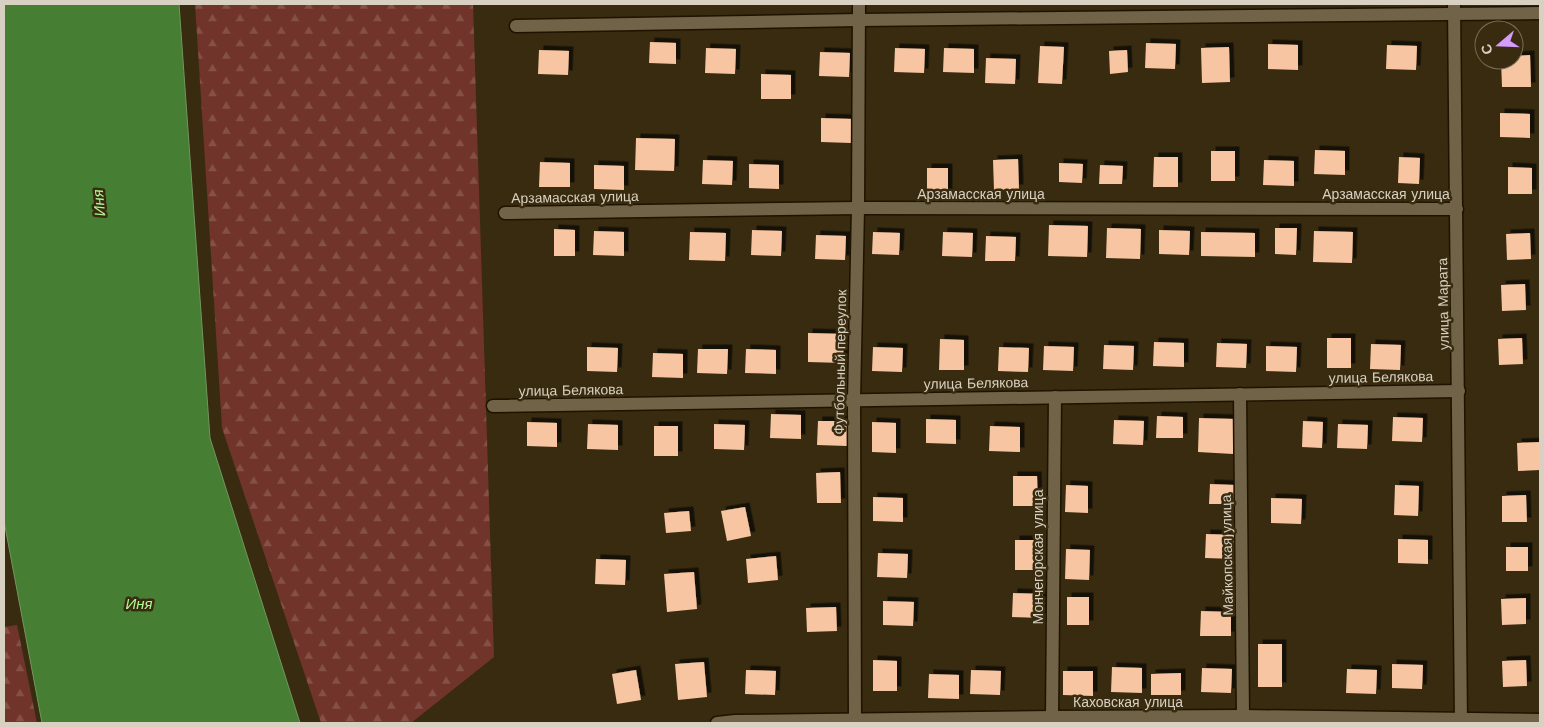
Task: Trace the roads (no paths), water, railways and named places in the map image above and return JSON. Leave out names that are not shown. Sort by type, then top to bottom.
[{"type":"street","name":"Футбольный переулок","points":[[855,720],[854,400],[858,208],[859,4]]},
{"type":"street","points":[[516,26],[1454,9],[1540,13]]},
{"type":"street","name":"улица Марата","points":[[1454,9],[1461,722]]},
{"type":"street","name":"Арзамасская улица","points":[[505,213],[858,208],[1456,209]]},
{"type":"street","name":"улица Белякова","points":[[493,406],[1459,391]]},
{"type":"street","name":"Майкопская улица","points":[[1240,394],[1244,716]]},
{"type":"street","name":"Мончегорская улица","points":[[1052,717],[1055,397]]},
{"type":"street","name":"Каховская улица","points":[[717,723],[735,721],[1244,716],[1461,722],[1540,720]]},
{"type":"water","name":"Иня","points":[[4,4],[179,4],[210,438],[300,723],[42,723],[4,521]]}]
